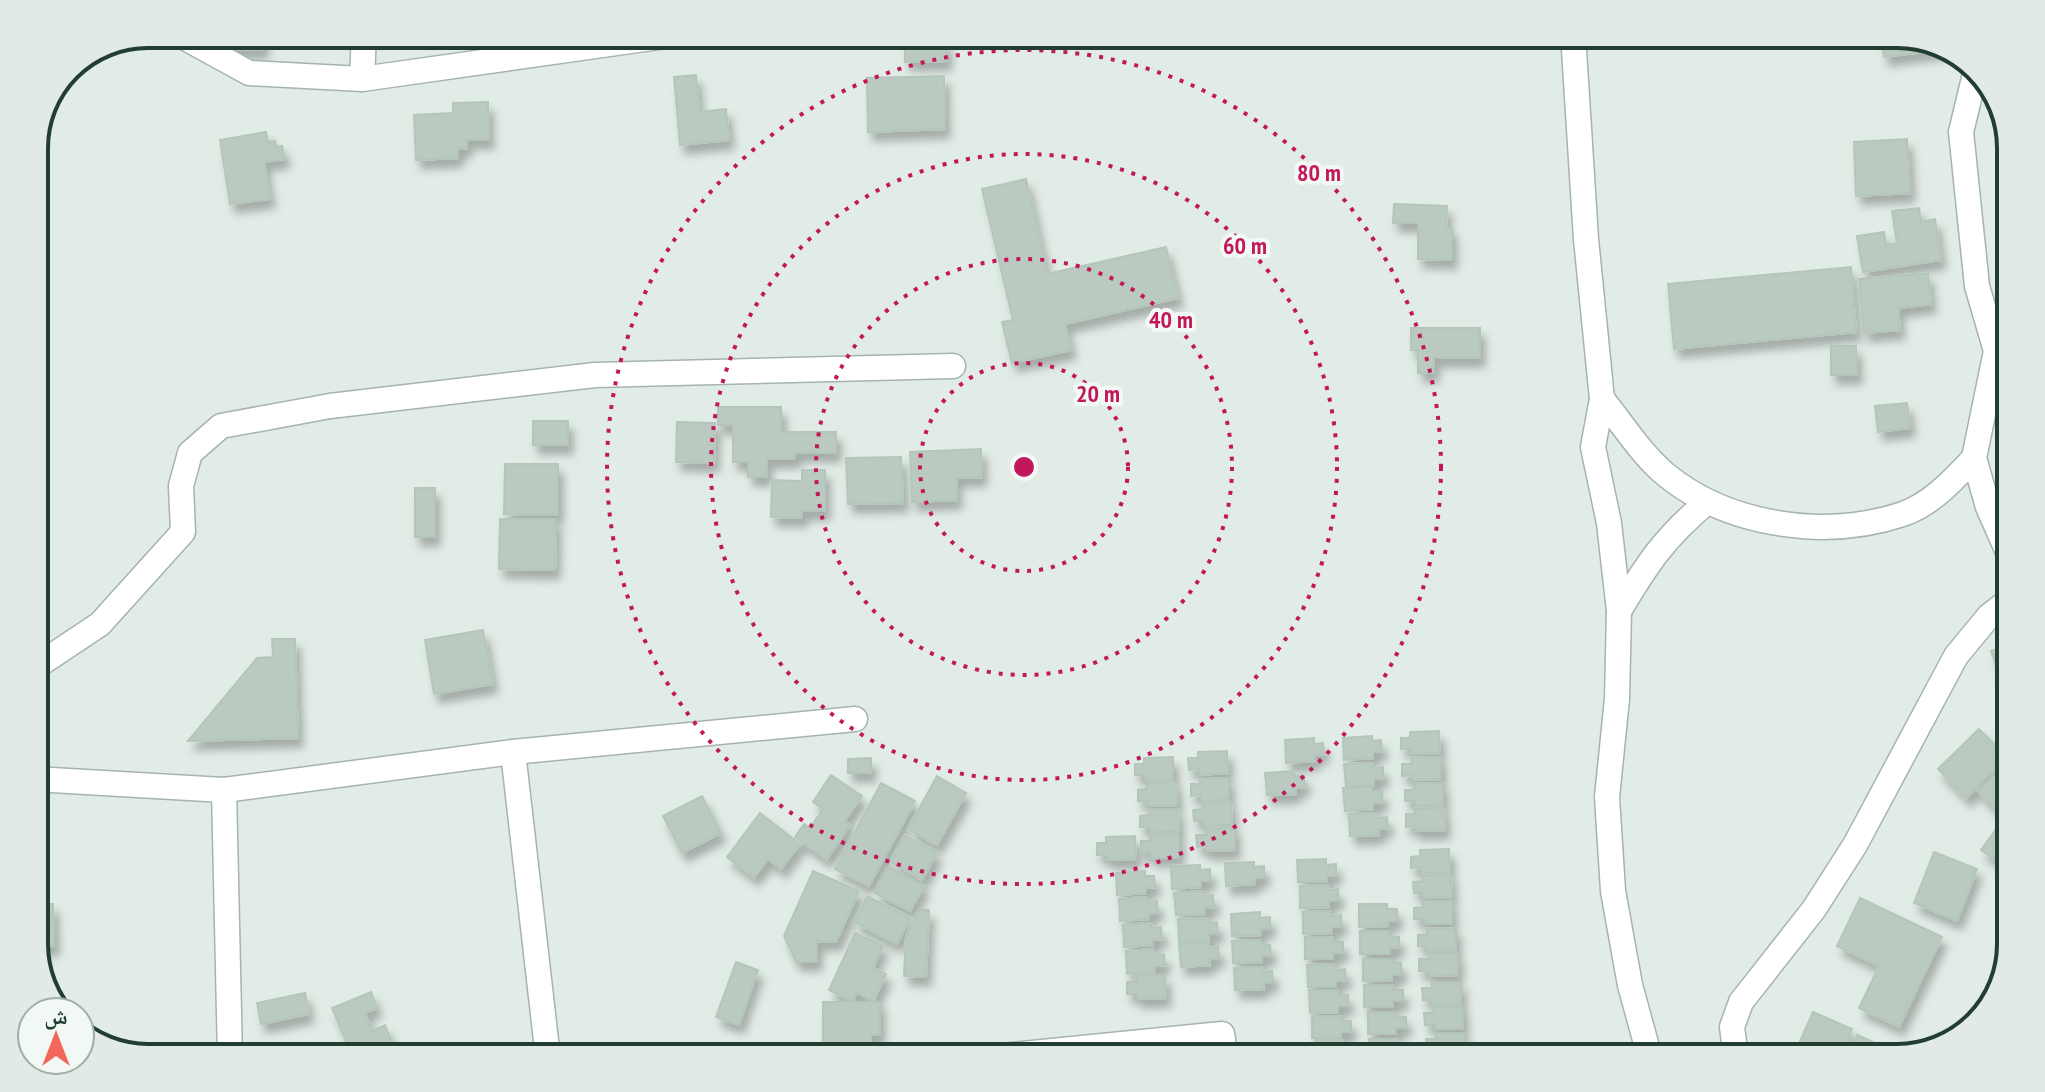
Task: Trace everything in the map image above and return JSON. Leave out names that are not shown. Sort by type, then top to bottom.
[{"type":"street","points":[[203,48],[249,73],[362,79],[552,48]]},
{"type":"street","points":[[362,79],[363,48]]},
{"type":"street","points":[[1574,48],[1602,399],[1593,447],[1609,523],[1619,611],[1617,699],[1607,797],[1613,891],[1630,985],[1646,1044]]},
{"type":"street","points":[[1973,83],[1961,132],[1962,147],[1977,286],[1997,333]]},
{"type":"street","points":[[48,659],[100,624],[183,532],[181,486],[190,453],[221,426],[330,406],[595,375],[953,366]]},
{"type":"street","points":[[1602,399],[1664,473],[1707,502],[1768,523],[1825,527],[1904,513],[1943,490],[1974,458],[1997,370]]},
{"type":"street","points":[[1974,458],[1997,527]]},
{"type":"street","points":[[1619,611],[1650,558],[1672,531],[1707,502]]},
{"type":"street","points":[[1734,1044],[1732,1027],[1741,1002],[1814,909],[1855,845],[1956,656],[1997,610]]},
{"type":"street","points":[[48,780],[224,790],[513,752],[855,719]]},
{"type":"street","points":[[513,752],[546,1044]]},
{"type":"street","points":[[224,790],[230,1044]]},
{"type":"street","points":[[1122,1044],[1222,1034],[1224,1044]]},
{"type":"building","points":[[263,48],[263,50],[217,49]]},
{"type":"building","points":[[905,48],[946,48],[947,61],[905,62]]},
{"type":"building","points":[[1883,48],[1925,52],[1884,57]]},
{"type":"building","points":[[696,75],[699,112],[726,109],[729,140],[680,145],[674,77]]},
{"type":"building","points":[[944,76],[945,129],[868,132],[867,78]]},
{"type":"building","points":[[488,102],[489,140],[466,140],[467,148],[458,149],[458,158],[416,160],[414,115],[453,113],[453,103]]},
{"type":"building","points":[[266,132],[268,142],[275,141],[276,147],[282,146],[285,159],[264,162],[270,199],[230,204],[220,140]]},
{"type":"building","points":[[1907,139],[1910,193],[1856,196],[1854,142]]},
{"type":"building","points":[[1026,179],[1047,274],[1166,247],[1178,298],[1065,324],[1071,350],[1012,363],[1002,322],[1013,320],[982,189]]},
{"type":"building","points":[[1394,204],[1447,206],[1446,228],[1452,228],[1452,260],[1418,259],[1418,223],[1393,223]]},
{"type":"building","points":[[1919,208],[1921,222],[1935,219],[1941,260],[1863,272],[1857,236],[1884,232],[1886,245],[1897,243],[1892,211]]},
{"type":"building","points":[[1851,267],[1856,332],[1674,349],[1668,284]]},
{"type":"building","points":[[1928,273],[1931,304],[1898,308],[1900,330],[1864,333],[1859,279]]},
{"type":"building","points":[[1411,328],[1480,328],[1480,358],[1434,358],[1434,373],[1418,373],[1418,350],[1411,350]]},
{"type":"building","points":[[1831,346],[1856,346],[1857,375],[1831,375]]},
{"type":"building","points":[[1907,403],[1910,428],[1878,432],[1875,406]]},
{"type":"building","points":[[718,407],[781,407],[781,432],[836,432],[836,453],[795,453],[795,459],[767,459],[767,477],[748,477],[748,462],[733,462],[733,425],[718,425]]},
{"type":"building","points":[[533,421],[568,421],[568,445],[533,445]]},
{"type":"building","points":[[677,422],[715,423],[714,463],[676,462]]},
{"type":"building","points":[[981,449],[982,477],[956,478],[957,500],[912,502],[910,452]]},
{"type":"building","points":[[901,457],[903,503],[848,504],[846,458]]},
{"type":"building","points":[[505,464],[558,464],[558,515],[504,514]]},
{"type":"building","points":[[802,470],[825,470],[825,511],[802,511],[802,518],[771,517],[772,480],[802,481]]},
{"type":"building","points":[[415,488],[435,488],[435,537],[415,537]]},
{"type":"building","points":[[500,519],[556,520],[555,570],[499,569]]},
{"type":"building","points":[[483,630],[493,684],[434,694],[425,640]]},
{"type":"building","points":[[272,639],[295,639],[298,738],[188,741],[257,658],[273,657]]},
{"type":"building","points":[[1997,649],[1997,668],[1991,651]]},
{"type":"building","points":[[1979,729],[1997,747],[1997,767],[1966,798],[1938,769]]},
{"type":"building","points":[[1439,731],[1440,753],[1411,754],[1411,749],[1401,749],[1401,738],[1410,738],[1410,732]]},
{"type":"building","points":[[1372,736],[1372,741],[1381,740],[1382,752],[1373,752],[1373,758],[1344,760],[1343,738]]},
{"type":"building","points":[[1314,738],[1314,744],[1323,743],[1324,754],[1314,755],[1315,761],[1286,763],[1285,740]]},
{"type":"building","points":[[1227,751],[1228,773],[1199,775],[1199,769],[1189,770],[1188,758],[1198,758],[1198,752]]},
{"type":"building","points":[[1173,757],[1173,779],[1145,780],[1145,775],[1135,775],[1135,764],[1144,764],[1144,758]]},
{"type":"building","points":[[1441,757],[1441,779],[1413,780],[1412,775],[1402,776],[1402,764],[1412,764],[1411,758]]},
{"type":"building","points":[[871,758],[871,773],[848,773],[848,759]]},
{"type":"building","points":[[1373,763],[1373,768],[1383,767],[1383,779],[1374,779],[1374,785],[1346,787],[1344,764]]},
{"type":"building","points":[[1294,771],[1295,776],[1304,776],[1305,787],[1295,788],[1296,794],[1267,795],[1265,773]]},
{"type":"building","points":[[1997,773],[1997,810],[1978,791]]},
{"type":"building","points":[[831,775],[862,796],[844,822],[850,825],[827,859],[795,837],[804,824],[810,828],[823,809],[813,802]]},
{"type":"building","points":[[937,776],[966,793],[937,845],[908,829]]},
{"type":"building","points":[[1200,778],[1229,778],[1229,799],[1201,801],[1201,795],[1191,796],[1191,784],[1200,784]]},
{"type":"building","points":[[1176,782],[1177,805],[1149,806],[1148,801],[1138,801],[1138,790],[1147,789],[1147,783]]},
{"type":"building","points":[[881,783],[915,801],[869,886],[835,869]]},
{"type":"building","points":[[1443,783],[1443,805],[1415,806],[1415,801],[1405,801],[1405,790],[1414,790],[1414,784]]},
{"type":"building","points":[[1372,787],[1372,792],[1382,791],[1382,803],[1373,803],[1373,809],[1345,811],[1343,788]]},
{"type":"building","points":[[702,796],[721,833],[682,853],[663,816]]},
{"type":"building","points":[[1231,802],[1232,825],[1203,826],[1203,821],[1194,821],[1193,810],[1203,809],[1203,803]]},
{"type":"building","points":[[1444,808],[1445,830],[1416,831],[1416,826],[1406,827],[1406,814],[1415,814],[1415,809]]},
{"type":"building","points":[[1149,809],[1178,809],[1179,831],[1150,832],[1150,827],[1140,827],[1140,816],[1150,815]]},
{"type":"building","points":[[760,813],[800,844],[781,869],[768,859],[754,877],[727,857]]},
{"type":"building","points":[[1378,813],[1378,818],[1387,817],[1388,828],[1378,829],[1379,835],[1350,836],[1349,814]]},
{"type":"building","points":[[1235,828],[1235,850],[1206,851],[1206,846],[1197,847],[1196,835],[1206,835],[1205,829]]},
{"type":"building","points":[[1997,828],[1997,861],[1981,850]]},
{"type":"building","points":[[1179,834],[1179,857],[1151,858],[1151,852],[1141,852],[1141,841],[1150,841],[1150,835]]},
{"type":"building","points":[[905,835],[937,853],[922,880],[890,862]]},
{"type":"building","points":[[1135,836],[1136,859],[1107,860],[1107,855],[1097,855],[1097,843],[1106,843],[1106,837]]},
{"type":"building","points":[[1449,849],[1450,872],[1421,873],[1421,867],[1411,868],[1411,857],[1420,856],[1420,850]]},
{"type":"building","points":[[1934,852],[1977,869],[1957,921],[1914,903]]},
{"type":"building","points":[[1326,859],[1326,865],[1336,864],[1336,876],[1327,876],[1327,882],[1298,882],[1297,860]]},
{"type":"building","points":[[1254,862],[1254,867],[1264,866],[1264,878],[1255,878],[1255,884],[1226,886],[1225,863]]},
{"type":"building","points":[[1200,865],[1200,870],[1210,869],[1210,881],[1201,881],[1201,887],[1172,889],[1171,866]]},
{"type":"building","points":[[889,867],[924,886],[910,911],[875,893]]},
{"type":"building","points":[[813,871],[859,891],[836,942],[817,941],[817,962],[796,962],[784,936]]},
{"type":"building","points":[[1145,871],[1145,876],[1154,876],[1155,887],[1146,888],[1146,893],[1117,895],[1116,873]]},
{"type":"building","points":[[1451,875],[1452,897],[1423,898],[1423,893],[1414,893],[1413,882],[1423,881],[1423,876]]},
{"type":"building","points":[[1328,885],[1329,890],[1338,889],[1338,901],[1329,901],[1329,907],[1300,908],[1300,886]]},
{"type":"building","points":[[1204,891],[1204,896],[1213,895],[1214,907],[1205,908],[1205,914],[1176,915],[1174,893]]},
{"type":"building","points":[[867,896],[910,918],[897,944],[854,922]]},
{"type":"building","points":[[1147,897],[1147,902],[1157,901],[1158,912],[1149,914],[1149,919],[1120,921],[1119,899]]},
{"type":"building","points":[[1860,898],[1942,937],[1899,1027],[1859,1008],[1879,966],[1837,946]]},
{"type":"building","points":[[1423,901],[1452,901],[1452,924],[1424,924],[1424,919],[1414,919],[1414,908],[1423,907]]},
{"type":"building","points":[[48,904],[53,904],[54,947],[48,947]]},
{"type":"building","points":[[1359,904],[1387,904],[1387,909],[1397,909],[1397,921],[1387,921],[1388,926],[1359,927]]},
{"type":"building","points":[[919,910],[929,910],[926,977],[904,976],[906,937]]},
{"type":"building","points":[[1331,911],[1331,916],[1341,915],[1341,927],[1332,927],[1332,933],[1303,934],[1303,912]]},
{"type":"building","points":[[1260,912],[1260,918],[1270,917],[1270,929],[1261,929],[1261,935],[1232,936],[1231,914]]},
{"type":"building","points":[[1207,918],[1208,923],[1217,922],[1218,934],[1208,934],[1209,940],[1179,942],[1178,919]]},
{"type":"building","points":[[1151,923],[1152,928],[1161,927],[1162,939],[1153,940],[1153,945],[1124,947],[1123,925]]},
{"type":"building","points":[[1456,928],[1456,950],[1427,951],[1427,946],[1418,946],[1418,935],[1427,934],[1427,929]]},
{"type":"building","points":[[1360,931],[1389,931],[1389,937],[1399,937],[1399,948],[1390,948],[1390,954],[1360,954]]},
{"type":"building","points":[[855,933],[883,946],[873,968],[886,974],[874,1001],[857,993],[853,1001],[829,990]]},
{"type":"building","points":[[1305,937],[1333,937],[1333,942],[1343,942],[1343,953],[1333,953],[1333,959],[1305,959]]},
{"type":"building","points":[[1261,940],[1261,945],[1270,945],[1271,956],[1262,956],[1262,962],[1233,963],[1232,941]]},
{"type":"building","points":[[1208,942],[1209,948],[1218,947],[1219,959],[1209,959],[1210,965],[1181,967],[1179,944]]},
{"type":"building","points":[[1154,949],[1154,955],[1164,954],[1165,965],[1155,966],[1155,972],[1127,974],[1126,951]]},
{"type":"building","points":[[1428,953],[1458,953],[1458,975],[1429,976],[1429,971],[1419,971],[1419,959],[1429,959]]},
{"type":"building","points":[[1363,959],[1392,959],[1392,963],[1401,963],[1401,975],[1392,975],[1392,980],[1363,981]]},
{"type":"building","points":[[736,962],[758,970],[739,1025],[716,1017]]},
{"type":"building","points":[[1336,964],[1336,970],[1345,969],[1346,980],[1336,981],[1336,987],[1308,987],[1307,965]]},
{"type":"building","points":[[1263,967],[1263,972],[1272,971],[1273,983],[1263,983],[1264,989],[1235,990],[1234,968]]},
{"type":"building","points":[[1165,975],[1166,998],[1137,999],[1137,994],[1127,994],[1127,982],[1137,982],[1136,976]]},
{"type":"building","points":[[1432,982],[1461,982],[1461,1005],[1432,1005],[1432,1000],[1423,1000],[1422,988],[1432,988]]},
{"type":"building","points":[[1364,985],[1393,985],[1393,990],[1403,990],[1403,1001],[1393,1001],[1393,1007],[1364,1007]]},
{"type":"building","points":[[1309,990],[1338,990],[1338,995],[1348,995],[1348,1006],[1338,1006],[1338,1012],[1310,1013]]},
{"type":"building","points":[[371,992],[377,1008],[365,1013],[372,1031],[385,1025],[393,1044],[347,1044],[332,1008]]},
{"type":"building","points":[[305,993],[309,1014],[261,1024],[257,1003]]},
{"type":"building","points":[[823,1002],[880,1002],[880,1035],[871,1035],[871,1044],[823,1044]]},
{"type":"building","points":[[1434,1007],[1463,1007],[1463,1029],[1435,1029],[1435,1025],[1425,1025],[1424,1013],[1434,1013]]},
{"type":"building","points":[[1368,1012],[1397,1012],[1396,1017],[1406,1017],[1406,1028],[1396,1028],[1396,1034],[1368,1034]]},
{"type":"building","points":[[1813,1012],[1852,1029],[1848,1039],[1855,1042],[1857,1035],[1877,1044],[1799,1044]]},
{"type":"building","points":[[1312,1016],[1341,1016],[1341,1021],[1351,1021],[1351,1032],[1341,1032],[1341,1038],[1312,1038]]},
{"type":"building","points":[[1436,1033],[1465,1033],[1465,1044],[1426,1044],[1426,1039],[1436,1039]]},
{"type":"building","points":[[1369,1039],[1398,1039],[1398,1044],[1369,1044]]},
{"type":"building","points":[[1315,1040],[1344,1040],[1344,1044],[1315,1044]]}]
